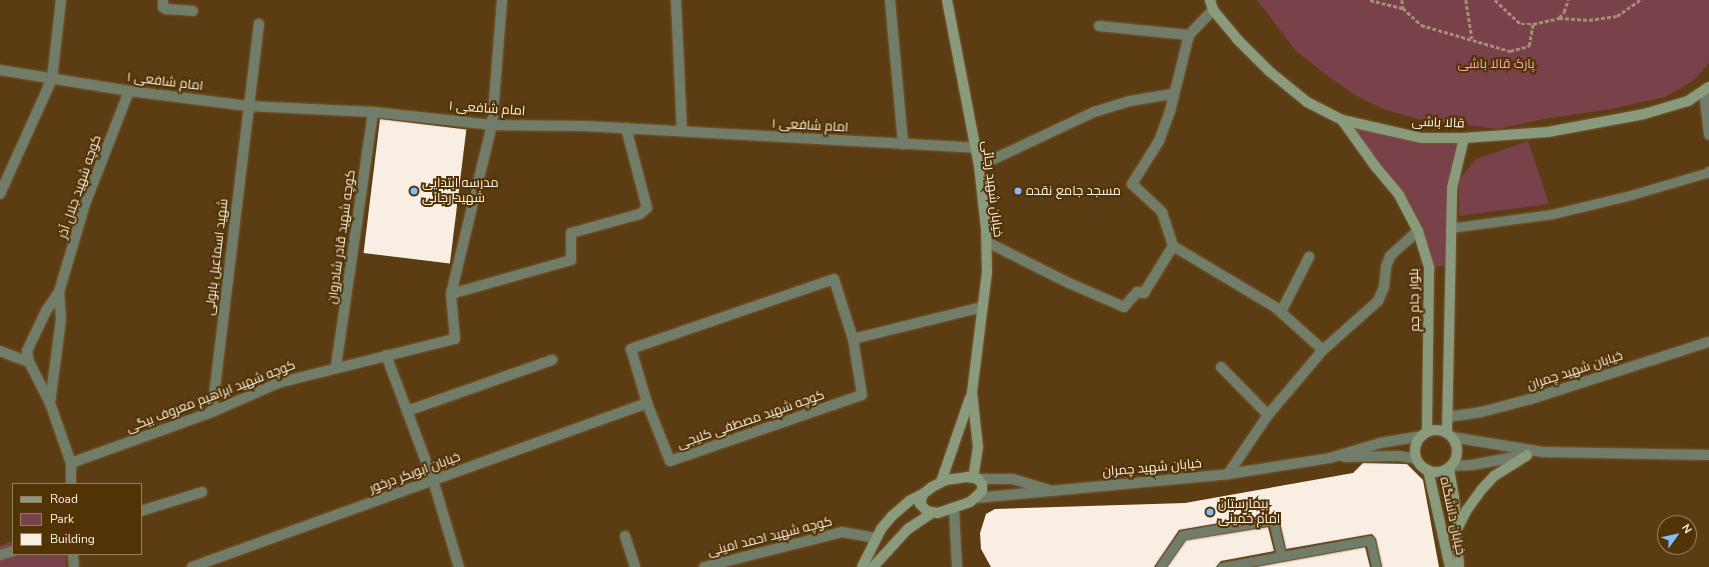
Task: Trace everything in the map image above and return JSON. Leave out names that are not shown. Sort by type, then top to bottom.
[{"type":"main road","name":"خیابان شهید رجائی","points":[[947,0],[974,148],[979,166],[986,242],[987,272],[972,392],[978,447],[975,478],[982,487],[976,498]]},
{"type":"main road","name":"قالا باشی","points":[[1210,0],[1213,10],[1269,71],[1307,102],[1342,120],[1421,138],[1464,138],[1548,132],[1630,117],[1688,101],[1706,89]]},
{"type":"main road","name":"بلوار جام جم","points":[[1342,120],[1374,166],[1399,196],[1418,232],[1429,268],[1425,434]]},
{"type":"main road","points":[[1449,435],[1434,430],[1425,434],[1416,446],[1417,459],[1428,470],[1435,472],[1450,467],[1458,450],[1449,435],[1447,417],[1450,228],[1452,188],[1464,138]]},
{"type":"main road","points":[[941,482],[972,392]]},
{"type":"main road","points":[[1456,531],[1466,511],[1482,489],[1494,476],[1527,455]]},
{"type":"main road","name":"خیابان دانشگاه","points":[[1450,467],[1460,567]]},
{"type":"main road","name":"خیابان دانشگاه","points":[[1428,470],[1450,567]]},
{"type":"main road","points":[[862,567],[876,538],[892,516],[909,501],[941,482],[958,477],[975,478]]},
{"type":"main road","points":[[923,494],[920,504],[932,513]]},
{"type":"main road","points":[[873,567],[908,529],[932,513],[954,509],[976,498]]},
{"type":"street","points":[[0,194],[52,80],[61,0]]},
{"type":"street","points":[[162,0],[163,6],[166,9],[193,11]]},
{"type":"street","points":[[502,0],[492,125],[451,294],[571,260],[571,233],[640,214],[647,208],[626,128]]},
{"type":"street","points":[[676,0],[682,131]]},
{"type":"street","points":[[890,0],[903,144]]},
{"type":"street","points":[[1213,10],[1188,35],[1172,94],[1170,111],[1159,141],[1132,184],[1162,212],[1173,246],[1281,312],[1323,350]]},
{"type":"street","name":"شهید اسماعیل بابولی","points":[[212,412],[259,24]]},
{"type":"street","points":[[1099,26],[1188,35]]},
{"type":"street","name":"امام شافعی ۱","points":[[0,70],[52,80],[248,106],[373,112],[492,125],[626,128],[974,148]]},
{"type":"street","points":[[1706,89],[1709,135]]},
{"type":"street","name":"کوچه شهید جلال آذر","points":[[59,292],[85,204],[129,91]]},
{"type":"street","points":[[979,166],[1094,112],[1130,101],[1172,94]]},
{"type":"street","name":"کوچه شهید قادر شادروان","points":[[336,366],[373,112]]},
{"type":"street","points":[[1228,474],[1268,415],[1323,350],[1378,301],[1384,287],[1386,267],[1390,256],[1418,232]]},
{"type":"street","points":[[986,242],[1069,283],[1124,307],[1137,292],[1144,293],[1173,246]]},
{"type":"street","points":[[1281,312],[1309,257]]},
{"type":"street","name":"کوچه شهید مصطفی کلیجی","points":[[834,279],[852,339],[862,395],[670,461],[647,403],[631,349],[834,279]]},
{"type":"street","points":[[59,292],[33,335],[28,351],[29,362],[50,403],[71,463],[71,483]]},
{"type":"street","points":[[50,403],[61,318],[59,292]]},
{"type":"street","name":"کوچه شهید ابراهیم معروف بیگی","points":[[71,463],[212,412],[278,383],[336,366],[455,339],[451,294]]},
{"type":"street","points":[[852,339],[982,307]]},
{"type":"street","name":"خیابان شهید چمران","points":[[1447,417],[1481,412],[1531,399],[1709,342]]},
{"type":"street","points":[[0,351],[29,362]]},
{"type":"street","points":[[386,355],[433,480],[459,567]]},
{"type":"street","points":[[407,411],[552,360]]},
{"type":"street","points":[[1221,367],[1268,415]]},
{"type":"street","name":"خیابان ابوبکر درخور","points":[[192,567],[647,403]]},
{"type":"street","name":"خیابان شهید چمران","points":[[1330,458],[1380,443],[1425,434]]},
{"type":"street","points":[[1449,435],[1543,452],[1709,455]]},
{"type":"street","points":[[1695,454],[1709,448]]},
{"type":"street","points":[[1450,467],[1478,464],[1543,452]]},
{"type":"street","name":"خیابان شهید چمران","points":[[976,498],[1228,474],[1330,458],[1393,456],[1417,459]]},
{"type":"street","points":[[975,478],[1013,478],[1048,490]]},
{"type":"street","points":[[142,511],[202,492]]},
{"type":"street","points":[[954,509],[957,567]]},
{"type":"street","name":"کوچه شهید احمد امینی","points":[[704,567],[842,532],[876,538]]},
{"type":"street","points":[[625,536],[635,567]]},
{"type":"street","points":[[0,556],[12,551]]},
{"type":"street","points":[[73,555],[74,567]]},
{"type":"lane","points":[[1450,228],[1552,214],[1632,195],[1709,172]]},
{"type":"lane","points":[[1160,567],[1182,536],[1273,520],[1281,556]]},
{"type":"lane","points":[[1222,567],[1370,540],[1376,567]]},
{"type":"path","points":[[1370,0],[1403,8],[1421,25],[1510,51],[1529,46],[1532,24]]},
{"type":"path","points":[[1402,0],[1403,8]]},
{"type":"path","points":[[1466,0],[1472,39]]},
{"type":"path","points":[[1495,0],[1521,24],[1532,24],[1559,18],[1589,20],[1617,16],[1640,0]]},
{"type":"path","points":[[1559,18],[1568,0]]},
{"type":"green space","name":"پارک قالا باشی","points":[[1257,0],[1709,0],[1709,63],[1693,81],[1665,97],[1611,109],[1543,119],[1498,129],[1418,119],[1383,109],[1355,95],[1325,74],[1296,51]]},
{"type":"green space","points":[[1342,120],[1385,131],[1464,138],[1452,188],[1450,265],[1429,268],[1399,195]]},
{"type":"green space","points":[[1528,141],[1549,204],[1459,216],[1459,180],[1476,159]]},
{"type":"green space","points":[[12,541],[12,555],[66,555],[66,567],[0,567],[0,546]]},
{"type":"building","name":"مدرسه ابتدایی شهید رجائی","points":[[380,119],[466,130],[450,264],[364,253]]},
{"type":"building","name":"بیمارستان امام خمینی","points":[[1363,463],[1407,464],[1423,480],[1439,567],[1382,567],[1376,539],[1372,534],[1286,549],[1279,518],[1272,514],[1179,530],[1154,567],[991,567],[981,549],[980,533],[986,514],[995,509],[1185,503],[1353,473]]},
{"type":"building","points":[[1268,527],[1274,551],[1221,561],[1216,567],[1167,567],[1186,540]]},
{"type":"building","points":[[1365,547],[1370,567],[1255,567]]},
{"type":"place","name":"مدرسه ابتدایی شهید رجائی","points":[[414,191]]},
{"type":"place","name":"مسجد جامع نقده","points":[[1018,191]]},
{"type":"place","name":"بیمارستان امام خمینی","points":[[1210,512]]}]
